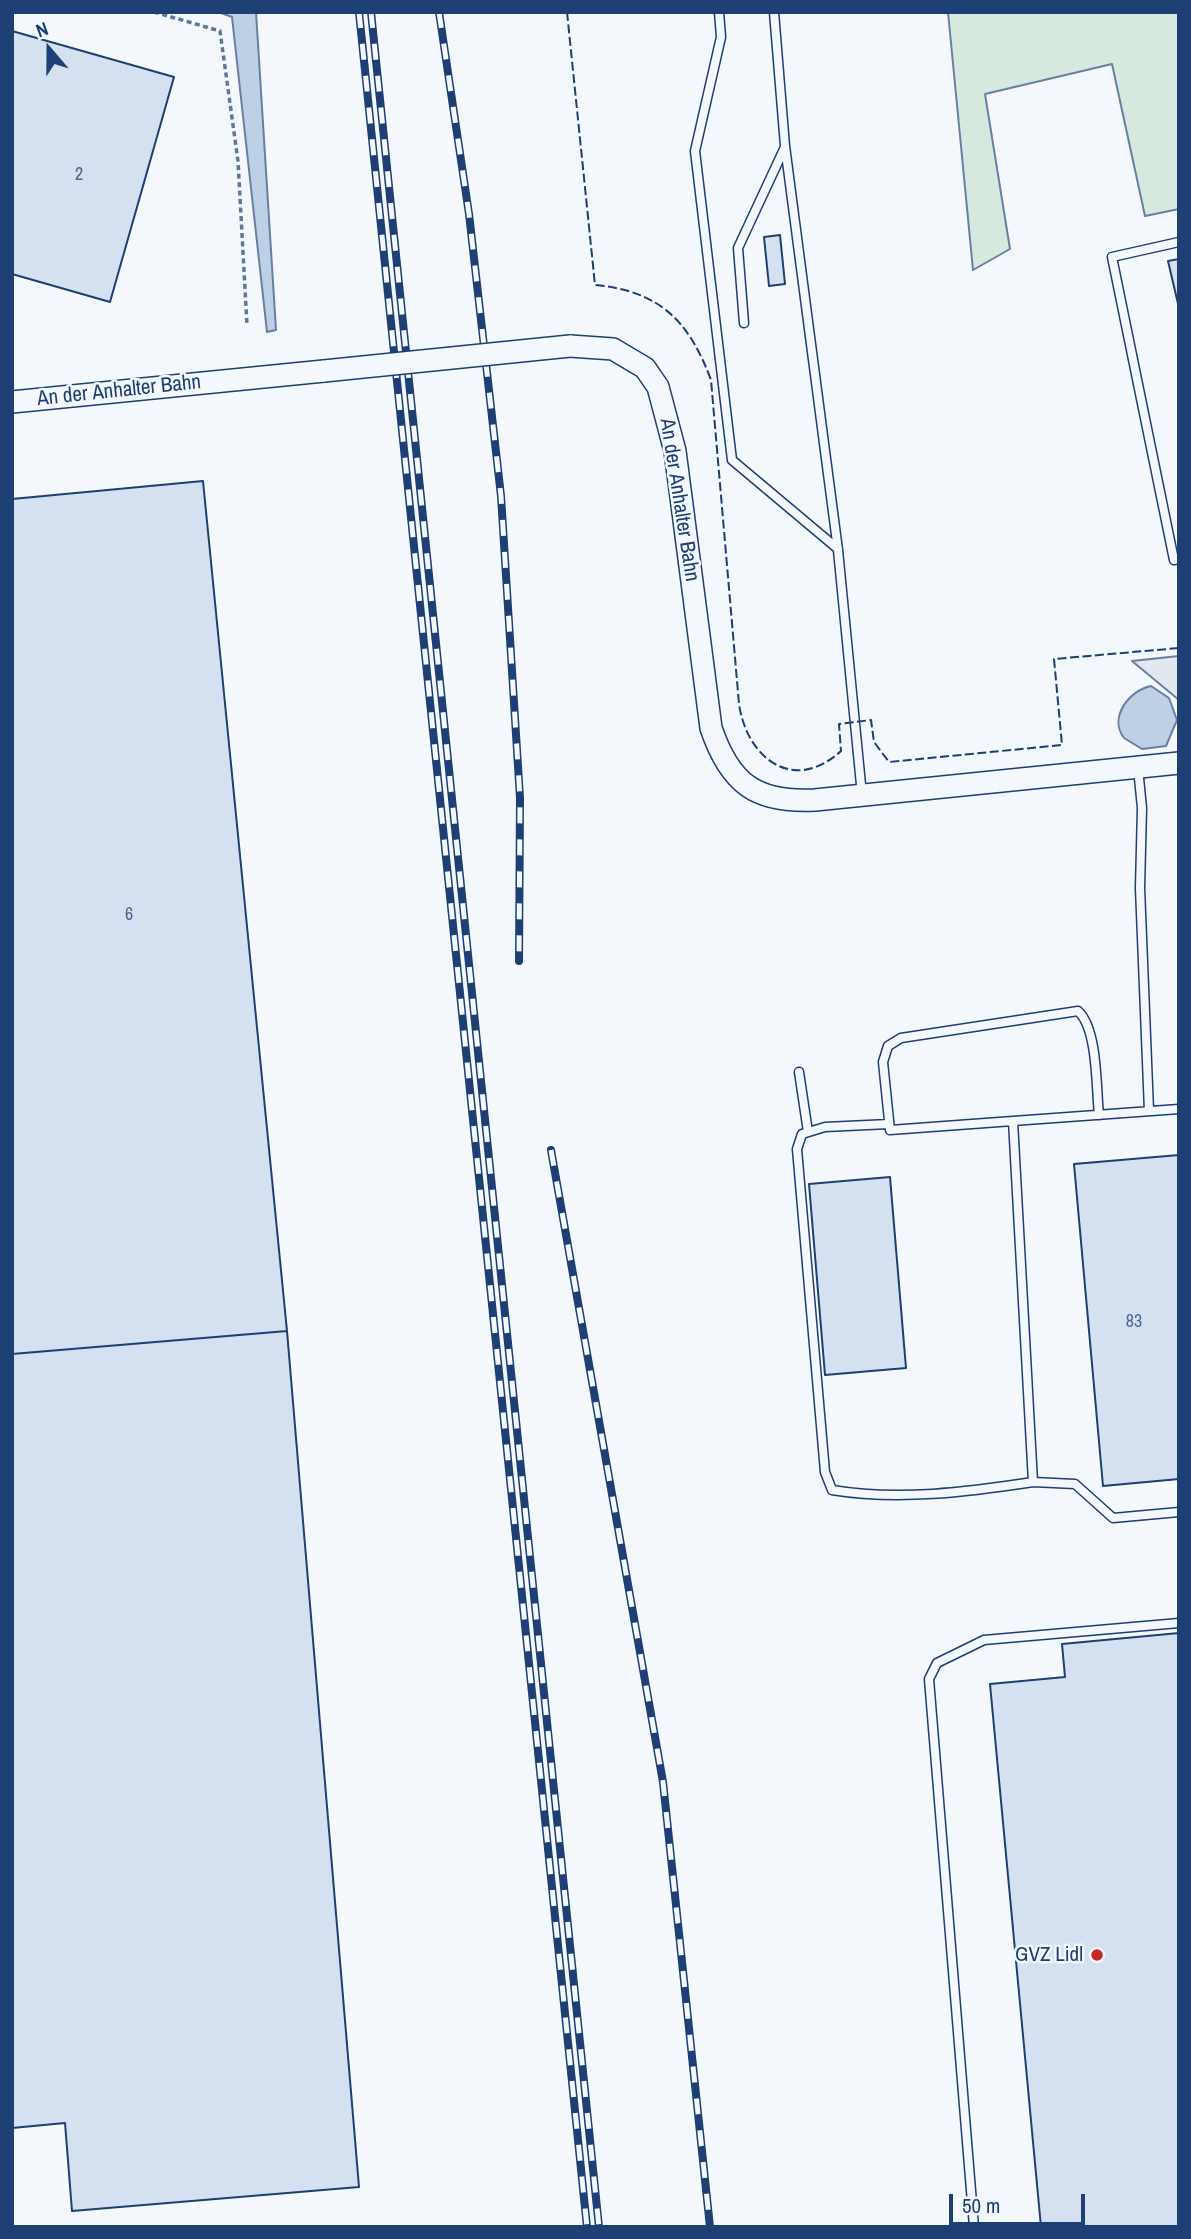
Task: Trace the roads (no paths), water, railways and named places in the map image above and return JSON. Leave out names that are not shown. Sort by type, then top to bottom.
[{"type":"street","name":"An der Anhalter Bahn","points":[[12,402],[570,346],[613,349],[645,368],[658,387],[676,451],[711,728],[728,768],[742,783],[778,800],[862,797],[1179,763]]},
{"type":"lane","points":[[719,12],[721,37],[695,151],[732,460],[838,550]]},
{"type":"lane","points":[[774,12],[785,146],[838,550],[862,797]]},
{"type":"lane","points":[[744,323],[738,248],[785,146]]},
{"type":"lane","points":[[1179,242],[1112,257],[1174,560],[1179,559]]},
{"type":"lane","points":[[1138,767],[1142,808],[1140,888],[1149,1111]]},
{"type":"lane","points":[[1099,1115],[1091,1035],[1087,1019],[1079,1011],[901,1038],[888,1046],[883,1062],[890,1130],[1099,1115],[1179,1109]]},
{"type":"lane","points":[[799,1072],[808,1132]]},
{"type":"lane","points":[[1013,1121],[1034,1482]]},
{"type":"lane","points":[[889,1124],[825,1127],[802,1134],[797,1149],[825,1472],[832,1490],[857,1495],[965,1492],[1034,1482],[1075,1485],[1113,1518],[1179,1512]]},
{"type":"lane","points":[[974,2227],[929,1679],[937,1663],[984,1640],[1179,1623]]},
{"type":"water","points":[[218,12],[256,12],[276,330],[267,332],[232,17]]},
{"type":"water","points":[[1151,686],[1169,698],[1177,720],[1166,746],[1142,749],[1124,738],[1120,730],[1120,713],[1129,699]]},
{"type":"railway","points":[[359,12],[587,2227]]},
{"type":"railway","points":[[371,12],[599,2227]]},
{"type":"railway","points":[[439,12],[469,214],[501,496],[520,798],[519,961]]},
{"type":"railway","points":[[551,1150],[663,1782],[710,2227]]},
{"type":"place","name":"GVZ Lidl","points":[[1097,1955]]}]
